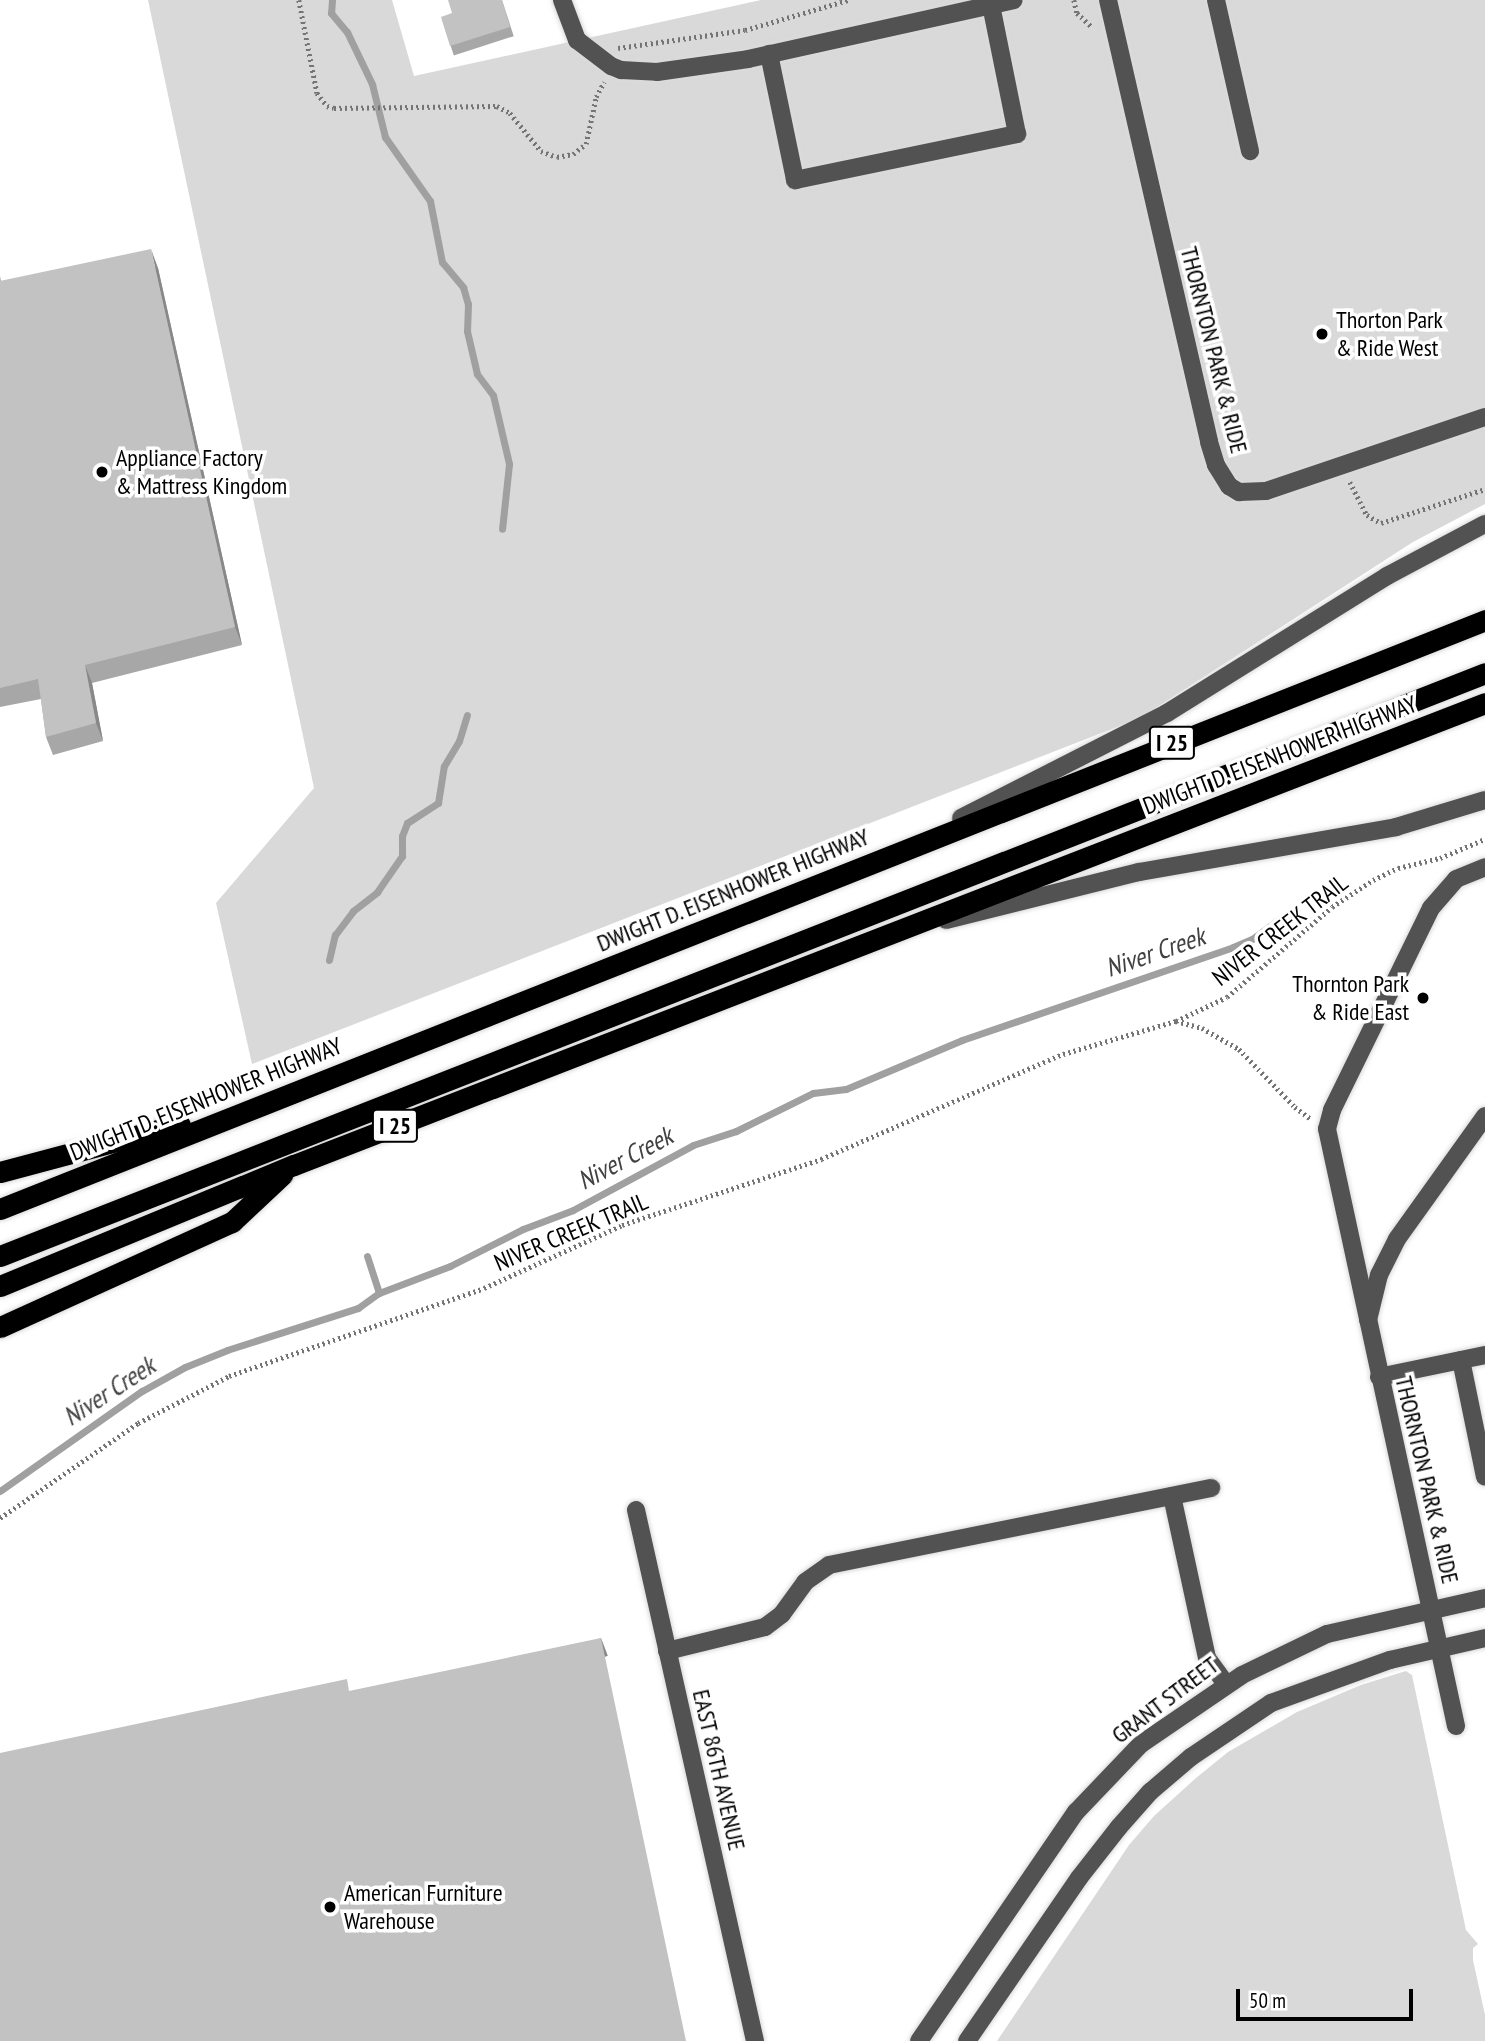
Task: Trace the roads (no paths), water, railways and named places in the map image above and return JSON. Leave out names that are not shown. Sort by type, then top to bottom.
[{"type":"highway","name":"DWIGHT D. EISENHOWER HIGHWAY","points":[[0,1209],[1485,620]]},
{"type":"highway","points":[[0,1256],[1485,674]]},
{"type":"highway","name":"DWIGHT D. EISENHOWER HIGHWAY","points":[[0,1286],[293,1165],[1485,703]]},
{"type":"highway","points":[[0,1172],[124,1141],[316,1082]]},
{"type":"highway","points":[[0,1327],[232,1222],[293,1165]]},
{"type":"street","points":[[562,0],[577,40],[621,70],[657,72],[769,54],[1014,0]]},
{"type":"street","name":"THORNTON PARK & RIDE","points":[[1108,0],[1209,442],[1216,465],[1229,486],[1240,492],[1266,491],[1485,418]]},
{"type":"street","points":[[1216,0],[1250,151]]},
{"type":"street","points":[[769,54],[795,180],[1017,134],[991,5]]},
{"type":"street","points":[[860,868],[1155,719],[1387,576],[1485,524]]},
{"type":"street","points":[[892,935],[1118,876],[1396,827],[1485,800]]},
{"type":"street","name":"THORNTON PARK & RIDE","points":[[1456,1726],[1326,1129],[1332,1110],[1430,908],[1456,879],[1485,867]]},
{"type":"street","name":"THORNTON PARK & RIDE","points":[[1367,1323],[1379,1275],[1397,1239],[1485,1116]]},
{"type":"street","points":[[1378,1377],[1485,1355]]},
{"type":"street","points":[[1461,1360],[1485,1477]]},
{"type":"street","points":[[667,1651],[765,1627],[782,1614],[805,1582],[829,1565],[1211,1488]]},
{"type":"street","points":[[1172,1496],[1207,1658],[1226,1684]]},
{"type":"street","name":"EAST 86TH AVENUE","points":[[636,1510],[755,2041]]},
{"type":"street","name":"GRANT STREET","points":[[919,2041],[1076,1812],[1141,1744],[1226,1684],[1327,1634],[1485,1598]]},
{"type":"street","points":[[968,2041],[1079,1878],[1119,1826],[1150,1792],[1191,1757],[1271,1703],[1390,1660],[1485,1638]]},
{"type":"street","points":[[746,2001],[764,2041]]},
{"type":"waterway","points":[[332,0],[331,13],[347,32],[372,84],[385,137],[430,201],[442,262],[463,287],[468,304],[467,331],[477,374],[493,395],[509,464],[502,529]]},
{"type":"waterway","points":[[329,960],[335,935],[353,911],[377,892],[402,856],[402,836],[407,823],[438,803],[444,766],[459,741],[467,715]]},
{"type":"waterway","name":"Niver Creek","points":[[0,1491],[142,1391],[185,1367],[227,1350],[358,1308],[379,1293],[450,1266],[523,1229],[573,1210],[693,1145],[736,1131],[813,1093],[846,1089],[962,1040],[1233,947],[1252,939],[1293,909]]},
{"type":"waterway","points":[[367,1256],[379,1293]]},
{"type":"place","name":"Thorton Park & Ride West","points":[[1322,334]]},
{"type":"place","name":"Appliance Factory & Mattress Kingdom","points":[[102,472]]},
{"type":"place","name":"Thornton Park & Ride East","points":[[1423,998]]},
{"type":"place","name":"American Furniture Warehouse","points":[[330,1907]]}]
